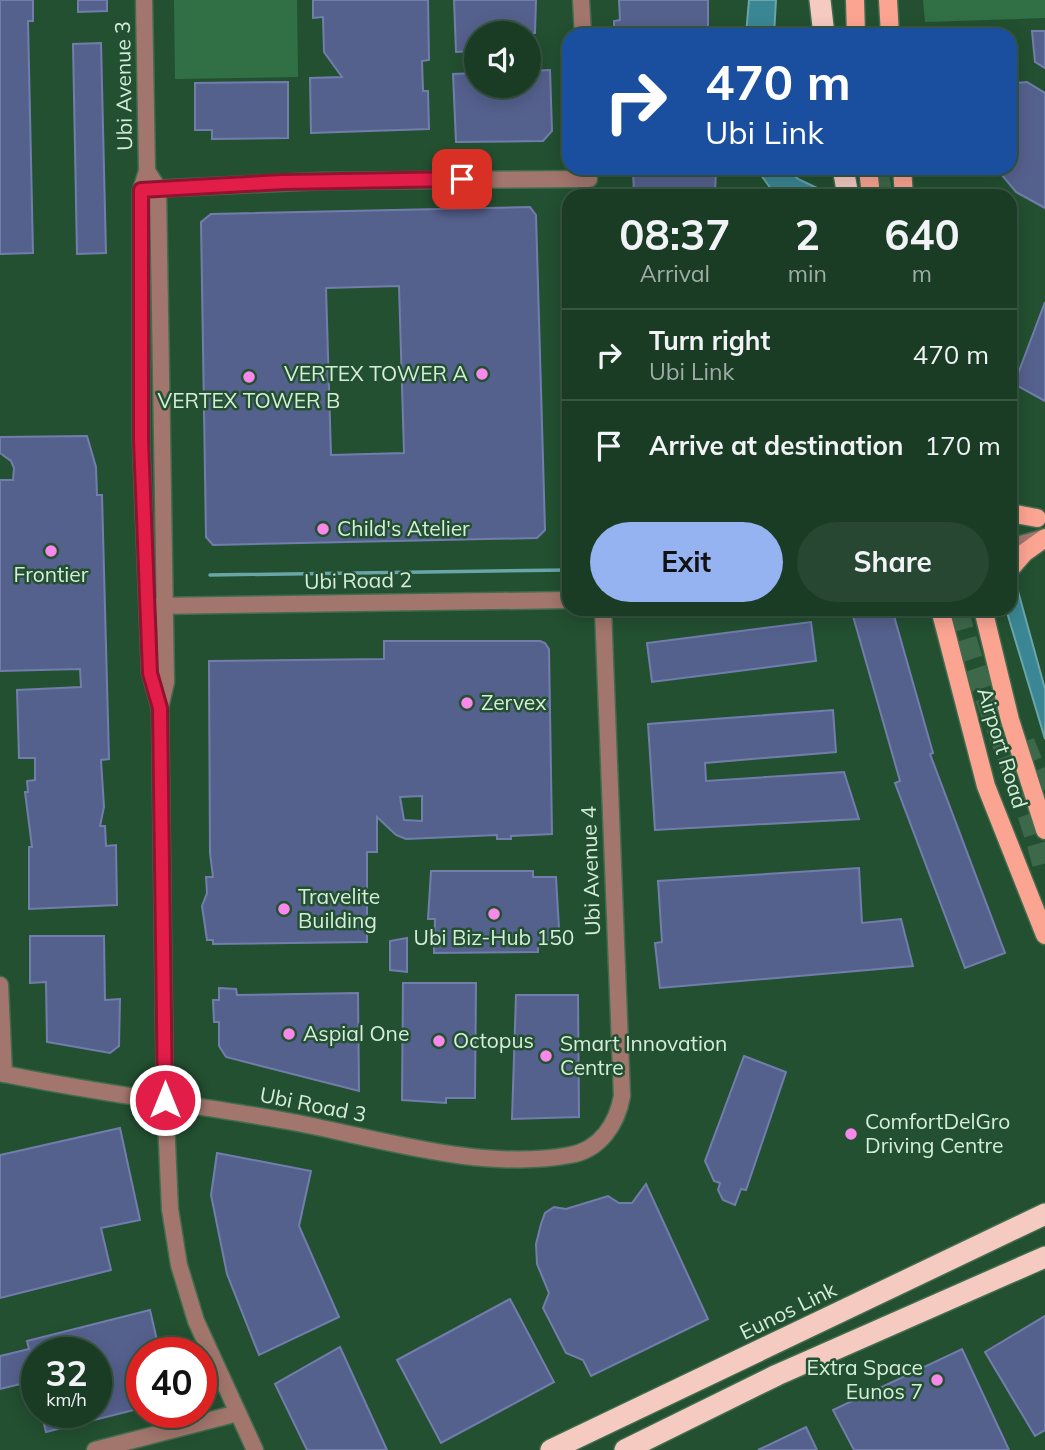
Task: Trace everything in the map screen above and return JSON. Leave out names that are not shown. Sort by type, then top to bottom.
[{"type":"highway","points":[[820,0],[823,28]]},
{"type":"highway","points":[[1022,1226],[1045,1207]]},
{"type":"highway","name":"Eunos Link","points":[[551,1450],[1045,1214]]},
{"type":"highway","points":[[625,1450],[777,1375],[1045,1257]]},
{"type":"main road","points":[[855,0],[856,28]]},
{"type":"main road","points":[[888,0],[890,28]]},
{"type":"main road","points":[[1017,514],[1041,517]]},
{"type":"main road","points":[[1017,561],[1045,538]]},
{"type":"main road","name":"Airport Road","points":[[942,616],[986,786],[1045,935]]},
{"type":"main road","name":"Airport Road","points":[[985,616],[1010,720],[1045,830]]},
{"type":"main road","points":[[989,632],[991,616]]},
{"type":"street","name":"Ubi Avenue 3","points":[[144,0],[147,171],[141,190],[141,440],[157,606]]},
{"type":"street","points":[[581,0],[583,28]]},
{"type":"street","name":"Ubi Avenue 3","points":[[147,171],[158,188],[157,606],[150,673],[160,708],[165,1100],[170,1209],[179,1265],[196,1321],[255,1450]]},
{"type":"street","points":[[141,190],[562,174]]},
{"type":"street","points":[[1017,522],[1041,517]]},
{"type":"street","points":[[1017,545],[1045,538]]},
{"type":"street","name":"Ubi Road 2","points":[[157,606],[562,600]]},
{"type":"street","name":"Ubi Avenue 4","points":[[604,616],[622,1096],[619,1112],[610,1129]]},
{"type":"street","points":[[0,985],[2,1074]]},
{"type":"street","name":"Ubi Road 3","points":[[2,1074],[165,1100],[484,1158],[571,1155],[588,1149],[610,1129]]},
{"type":"street","points":[[95,1450],[238,1413]]},
{"type":"green space","points":[[174,0],[297,0],[298,77],[175,79]]},
{"type":"green space","points":[[923,0],[1045,0],[1045,18],[925,22]]},
{"type":"water","points":[[749,0],[776,0],[774,28],[747,28]]},
{"type":"water","points":[[761,175],[794,175],[819,189],[771,189]]},
{"type":"water","points":[[1017,587],[1045,689],[1045,739],[1008,616],[1017,616]]},
{"type":"building","points":[[0,0],[33,0],[33,21],[28,21],[33,253],[0,254]]},
{"type":"building","points":[[78,0],[107,0],[107,11],[78,12]]},
{"type":"building","points":[[313,0],[428,0],[429,60],[422,61],[423,91],[428,91],[429,129],[311,133],[310,78],[342,77],[324,52],[323,17],[313,18]]},
{"type":"building","points":[[454,0],[536,0],[535,21],[464,21],[464,52],[456,52]]},
{"type":"building","points":[[619,0],[708,0],[708,28],[614,28],[614,21],[620,20]]},
{"type":"building","points":[[1032,31],[1045,31],[1045,68],[1035,62]]},
{"type":"building","points":[[101,43],[106,253],[77,254],[73,44]]},
{"type":"building","points":[[541,70],[550,70],[552,131],[543,141],[456,142],[453,74],[464,74],[464,98],[541,98]]},
{"type":"building","points":[[288,82],[288,138],[212,139],[212,130],[195,130],[195,83]]},
{"type":"building","points":[[1027,82],[1045,93],[1045,208],[1017,193],[1017,189],[1014,189],[1002,175],[1017,175],[1017,83]]},
{"type":"building","points":[[633,175],[716,175],[715,189],[634,189]]},
{"type":"building","points":[[530,207],[536,215],[545,530],[537,538],[213,545],[206,537],[201,222],[211,214]],"holes":[[[399,286],[404,453],[331,455],[326,288]]]},
{"type":"building","points":[[1045,302],[1045,401],[1018,386],[1017,376]]},
{"type":"building","points":[[87,436],[96,467],[97,495],[102,495],[109,759],[101,760],[104,807],[100,826],[105,826],[106,846],[116,845],[117,905],[29,909],[29,847],[32,847],[25,792],[28,792],[27,781],[35,780],[35,758],[19,758],[17,690],[81,687],[80,669],[0,671],[0,480],[13,480],[14,468],[11,461],[0,453],[0,437]]},
{"type":"building","points":[[853,616],[894,616],[933,753],[930,754],[1005,953],[965,968],[895,783],[900,781]]},
{"type":"building","points":[[811,622],[816,661],[652,682],[647,643]]},
{"type":"building","points":[[384,641],[545,643],[549,649],[552,834],[511,836],[511,839],[497,839],[497,835],[406,839],[396,835],[377,817],[377,852],[367,852],[367,942],[213,944],[213,940],[207,940],[202,906],[207,893],[206,877],[213,877],[210,853],[209,661],[384,659]],"holes":[[[422,796],[422,821],[404,820],[400,797]]]},
{"type":"building","points":[[833,710],[836,752],[705,763],[706,781],[844,772],[859,819],[655,830],[648,724]]},
{"type":"building","points":[[859,868],[862,923],[901,919],[913,966],[660,988],[655,943],[662,942],[658,881]]},
{"type":"building","name":"Ubi Biz-Hub 150","points":[[431,871],[533,871],[533,877],[556,877],[560,945],[538,945],[538,952],[434,953],[435,919],[428,919]]},
{"type":"building","points":[[30,936],[104,936],[105,1000],[120,999],[119,1046],[110,1053],[47,1042],[46,982],[30,983]]},
{"type":"building","points":[[407,938],[407,972],[390,970],[390,941]]},
{"type":"building","name":"Octopus","points":[[403,983],[476,983],[475,1098],[446,1098],[446,1103],[402,1100]]},
{"type":"building","name":"Aspial One","points":[[219,988],[236,989],[237,995],[358,993],[359,1091],[226,1057],[219,1046],[219,1022],[214,1022],[213,1000],[219,1000]]},
{"type":"building","name":"Smart Innovation Centre","points":[[516,995],[578,995],[579,1117],[512,1119]]},
{"type":"building","points":[[744,1056],[786,1072],[746,1190],[741,1189],[735,1205],[723,1200],[718,1190],[720,1183],[714,1181],[705,1161]]},
{"type":"building","points":[[120,1128],[140,1220],[101,1228],[111,1270],[0,1298],[0,1155]]},
{"type":"building","points":[[217,1153],[311,1171],[299,1226],[339,1317],[259,1355],[227,1274],[211,1195]]},
{"type":"building","points":[[646,1184],[708,1319],[591,1376],[583,1360],[566,1353],[543,1308],[549,1293],[537,1264],[536,1244],[541,1224],[545,1213],[554,1207],[566,1209],[608,1196],[619,1203],[632,1203]]},
{"type":"building","points":[[510,1299],[554,1382],[441,1443],[397,1360]]},
{"type":"building","points":[[150,1310],[156,1337],[126,1337],[126,1412],[112,1416],[112,1337],[43,1337]]},
{"type":"building","points":[[1045,1316],[1045,1430],[1035,1436],[985,1352]]},
{"type":"building","points":[[340,1347],[387,1450],[307,1450],[275,1384]]},
{"type":"building","name":"Extra Space Eunos 7","points":[[962,1349],[1009,1450],[854,1450],[833,1410]]},
{"type":"building","points":[[21,1351],[21,1384],[0,1389],[0,1356]]},
{"type":"building","points":[[806,1427],[817,1450],[758,1450]]},
{"type":"building","points":[[45,1428],[62,1428],[46,1432]]},
{"type":"waterway","points":[[210,575],[562,570]]},
{"type":"tunnel","points":[[879,175],[881,189]]},
{"type":"tunnel","points":[[960,616],[1045,873]]},
{"type":"tunnel","points":[[1024,742],[1045,793]]},
{"type":"place","name":"VERTEX TOWER A","points":[[482,374]]},
{"type":"place","name":"VERTEX TOWER B","points":[[249,377]]},
{"type":"place","name":"Child's Atelier","points":[[323,529]]},
{"type":"place","name":"Frontier","points":[[51,551]]},
{"type":"place","name":"Zervex","points":[[467,703]]},
{"type":"place","name":"Travelite Building","points":[[284,909]]},
{"type":"place","name":"Ubi Biz-Hub 150","points":[[494,914]]},
{"type":"place","name":"Aspial One","points":[[289,1034]]},
{"type":"place","name":"Octopus","points":[[439,1041]]},
{"type":"place","name":"Smart Innovation Centre","points":[[546,1056]]},
{"type":"place","name":"ComfortDelGro Driving Centre","points":[[851,1134]]},
{"type":"place","name":"Extra Space Eunos 7","points":[[937,1380]]},
{"type":"route","points":[[165,1100],[160,708],[150,673],[143,519],[141,190],[283,182],[462,179]]}]
